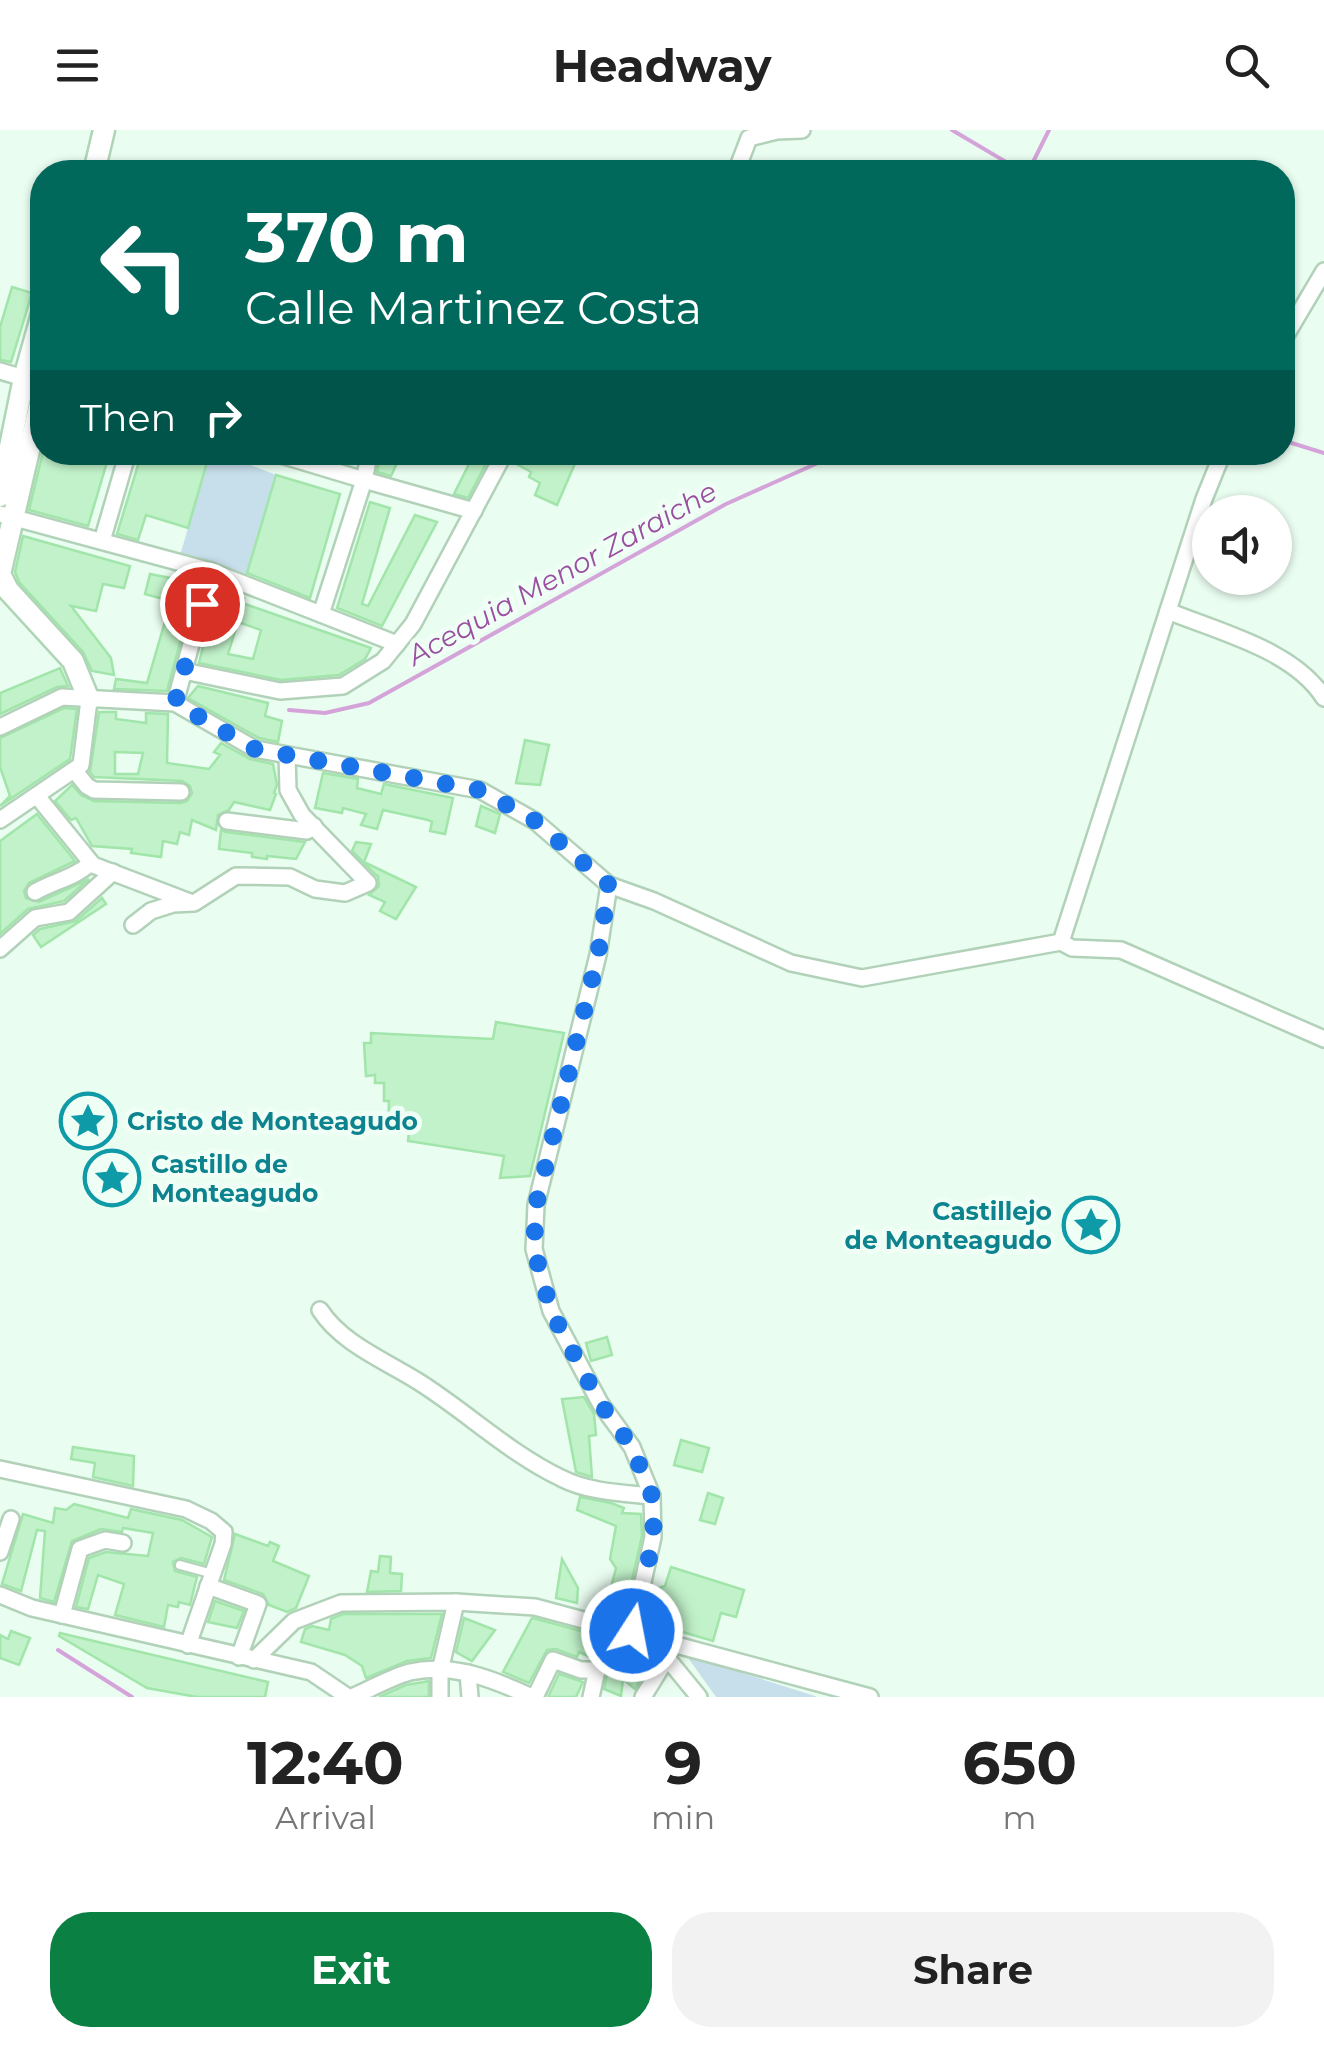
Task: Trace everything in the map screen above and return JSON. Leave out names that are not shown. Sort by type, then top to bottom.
[{"type":"street","points":[[97,160],[104,130]]},
{"type":"street","points":[[741,160],[750,138],[802,130]]},
{"type":"street","points":[[1295,320],[1324,270]]},
{"type":"street","points":[[0,372],[30,381]]},
{"type":"street","points":[[0,496],[30,392]]},
{"type":"street","points":[[0,820],[81,765],[89,700],[72,661],[8,590],[0,574],[6,515],[30,435]]},
{"type":"street","points":[[102,541],[124,465]]},
{"type":"street","points":[[314,465],[474,511]]},
{"type":"street","points":[[320,614],[367,465]]},
{"type":"street","points":[[184,671],[280,691],[342,686],[383,661],[412,624],[498,465]]},
{"type":"street","points":[[1060,942],[1218,465]]},
{"type":"street","points":[[6,515],[211,571],[396,644]]},
{"type":"street","points":[[175,703],[211,571]]},
{"type":"street","points":[[1168,611],[1292,663],[1324,698]]},
{"type":"street","points":[[0,727],[62,696],[175,703],[255,749],[480,790],[534,820],[609,885],[654,901],[791,963],[862,978],[1060,942],[1072,948],[1120,950],[1324,1039]]},
{"type":"street","points":[[132,925],[151,911],[173,904],[194,904],[236,876],[290,877],[315,889],[345,893],[368,884],[302,815],[288,790],[287,755]]},
{"type":"street","points":[[74,770],[94,790],[181,792]]},
{"type":"street","points":[[37,796],[91,863],[194,904]]},
{"type":"street","points":[[228,821],[307,832],[314,826]]},
{"type":"street","points":[[35,892],[91,863]]},
{"type":"street","points":[[0,948],[35,918],[69,912],[113,872]]},
{"type":"street","points":[[591,1697],[597,1670],[629,1630],[654,1537],[652,1496],[632,1447],[600,1403],[551,1311],[534,1249],[536,1205],[598,955],[609,885]]},
{"type":"street","points":[[320,1310],[331,1328],[422,1384],[489,1436],[564,1480],[605,1492],[652,1496]]},
{"type":"street","points":[[0,1469],[174,1506],[203,1516],[224,1532],[188,1645]]},
{"type":"street","points":[[0,1552],[11,1519]]},
{"type":"street","points":[[62,1615],[80,1549],[105,1540],[123,1543]]},
{"type":"street","points":[[211,1580],[258,1604],[247,1659]]},
{"type":"street","points":[[0,1595],[62,1615],[311,1672],[350,1697],[411,1672],[440,1671],[482,1675],[533,1697],[552,1660],[582,1670],[597,1670]]},
{"type":"street","points":[[247,1659],[294,1622],[341,1603],[456,1602],[536,1607],[870,1697]]},
{"type":"street","points":[[440,1697],[440,1671],[456,1602]]},
{"type":"street","points":[[629,1630],[667,1658],[699,1697]]},
{"type":"street","points":[[643,1697],[667,1658]]},
{"type":"street","points":[[468,1674],[470,1697]]},
{"type":"lane","points":[[180,1565],[211,1580]]},
{"type":"shaded area","points":[[206,465],[251,465],[276,475],[246,578],[179,559]]},
{"type":"shaded area","points":[[686,1655],[812,1695],[817,1697],[716,1697]]},
{"type":"building","points":[[12,287],[30,292],[11,362],[0,360],[0,327]]},
{"type":"building","points":[[40,465],[106,465],[88,526],[29,510]]},
{"type":"building","points":[[138,465],[206,465],[188,528],[146,515],[138,540],[117,534]]},
{"type":"building","points":[[378,465],[396,465],[391,476],[377,472]]},
{"type":"building","points":[[468,465],[485,465],[468,498],[454,494]]},
{"type":"building","points":[[518,465],[574,465],[557,505],[535,495],[540,483],[529,477],[531,472]]},
{"type":"building","points":[[276,475],[340,494],[310,598],[247,573]]},
{"type":"building","points":[[370,502],[390,508],[362,604],[368,606],[415,515],[437,522],[382,626],[337,608]]},
{"type":"building","points":[[23,536],[130,566],[124,588],[103,584],[96,611],[71,606],[111,658],[114,675],[92,671],[83,652],[19,582],[15,572]]},
{"type":"building","points":[[150,574],[196,583],[167,691],[114,689],[116,679],[147,683],[171,601],[145,594]]},
{"type":"building","points":[[217,590],[244,598],[242,603],[371,648],[365,659],[339,675],[281,680],[199,663]],"holes":[[[238,622],[261,630],[253,659],[228,654]]]},
{"type":"building","points":[[60,668],[68,686],[57,687],[0,714],[0,693]]},
{"type":"building","points":[[198,686],[268,703],[265,716],[282,721],[278,742],[259,738],[188,698]]},
{"type":"building","points":[[64,708],[77,709],[70,759],[0,806],[10,796],[0,767],[0,738]]},
{"type":"building","points":[[99,712],[116,712],[116,719],[146,723],[146,713],[168,714],[167,763],[209,769],[220,755],[214,752],[221,743],[250,759],[273,764],[277,785],[270,810],[234,802],[229,810],[218,815],[216,830],[192,820],[189,835],[180,832],[177,844],[163,841],[161,857],[131,853],[132,849],[92,846],[76,818],[71,820],[55,801],[72,785],[94,801],[181,803],[192,793],[190,786],[182,781],[94,777],[90,772]],"holes":[[[115,752],[143,753],[138,774],[115,774]]]},
{"type":"building","points":[[525,740],[549,745],[540,785],[516,783]]},
{"type":"building","points":[[323,773],[358,779],[357,788],[381,794],[384,784],[453,798],[445,834],[430,831],[432,822],[428,820],[383,810],[377,829],[361,825],[366,814],[343,808],[342,813],[315,808]]},
{"type":"building","points":[[481,806],[500,814],[495,833],[476,826]]},
{"type":"building","points":[[37,814],[75,861],[29,883],[24,891],[26,898],[39,902],[89,879],[64,901],[28,909],[0,934],[0,841]]},
{"type":"building","points":[[221,830],[305,842],[296,859],[252,857],[252,853],[219,849]]},
{"type":"building","points":[[356,842],[371,844],[364,862],[416,887],[396,919],[380,911],[385,902],[369,895],[379,886],[378,876],[352,851]]},
{"type":"building","points":[[102,898],[106,904],[41,947],[33,935],[40,929],[76,921]]},
{"type":"building","points":[[496,1022],[564,1033],[530,1176],[500,1178],[504,1156],[408,1141],[409,1132],[388,1131],[389,1101],[384,1101],[384,1083],[375,1083],[375,1075],[366,1076],[364,1043],[371,1043],[371,1033],[493,1039]]},
{"type":"building","points":[[94,1111],[104,1127],[87,1137],[77,1120]]},
{"type":"building","points":[[607,1337],[612,1355],[591,1361],[586,1343]]},
{"type":"building","points":[[584,1397],[594,1414],[596,1435],[589,1436],[592,1477],[576,1472],[562,1399]]},
{"type":"building","points":[[681,1440],[709,1448],[702,1472],[674,1465]]},
{"type":"building","points":[[73,1447],[134,1456],[133,1486],[93,1477],[95,1463],[71,1459]]},
{"type":"building","points":[[708,1493],[723,1498],[715,1524],[700,1520]]},
{"type":"building","points":[[580,1497],[611,1503],[624,1508],[622,1513],[641,1514],[642,1536],[624,1615],[605,1610],[616,1568],[610,1559],[616,1526],[577,1510]]},
{"type":"building","points":[[74,1504],[128,1518],[131,1509],[182,1520],[212,1537],[204,1564],[181,1558],[173,1562],[175,1571],[197,1577],[190,1605],[168,1605],[164,1627],[115,1615],[124,1584],[98,1575],[88,1609],[76,1607],[89,1558],[106,1552],[148,1556],[153,1533],[123,1528],[122,1532],[101,1529],[72,1541],[54,1602],[40,1598],[45,1531],[37,1530],[21,1591],[2,1584],[23,1514],[53,1523],[55,1508],[66,1510]]},
{"type":"building","points":[[235,1534],[279,1546],[273,1561],[309,1576],[296,1608],[287,1612],[269,1605],[263,1594],[224,1580]]},
{"type":"building","points":[[380,1556],[391,1557],[390,1573],[402,1574],[401,1591],[367,1592],[371,1571],[378,1572]]},
{"type":"building","points":[[562,1559],[578,1588],[577,1603],[556,1598]]},
{"type":"building","points":[[671,1567],[744,1590],[736,1617],[721,1613],[713,1641],[648,1622],[655,1589],[665,1586]]},
{"type":"building","points":[[215,1601],[244,1611],[237,1628],[208,1622]]},
{"type":"building","points":[[343,1614],[442,1614],[431,1658],[407,1661],[366,1678],[362,1666],[345,1655],[301,1642],[305,1629],[312,1626],[329,1630],[331,1619]]},
{"type":"building","points":[[464,1618],[495,1630],[472,1661],[456,1652]]},
{"type":"building","points":[[532,1618],[606,1638],[592,1658],[579,1652],[577,1657],[556,1649],[547,1650],[529,1683],[503,1672]]},
{"type":"building","points":[[11,1631],[30,1638],[19,1665],[0,1658],[0,1635],[8,1639]]},
{"type":"building","points":[[60,1633],[268,1682],[265,1697],[197,1697],[147,1688],[59,1636]]},
{"type":"building","points":[[628,1646],[652,1661],[635,1689],[623,1679],[621,1696],[604,1689],[607,1675]]},
{"type":"building","points":[[559,1674],[583,1682],[576,1697],[548,1697]]},
{"type":"building","points":[[429,1681],[429,1697],[379,1697],[406,1685]]},
{"type":"waterway","points":[[952,130],[1003,160]]},
{"type":"waterway","name":"Acequia Menor Zaraiche","points":[[1034,160],[1049,130]]},
{"type":"waterway","points":[[1295,444],[1324,453]]},
{"type":"waterway","name":"Acequia Menor Zaraiche","points":[[289,710],[325,713],[369,703],[726,504],[813,465]]},
{"type":"waterway","name":"Acequia Menor Zaraiche","points":[[58,1650],[132,1697]]},
{"type":"place","name":"Cristo de Monteagudo","points":[[88,1121]]},
{"type":"place","name":"Castillo de Monteagudo","points":[[112,1178]]},
{"type":"place","name":"Castillejo de Monteagudo","points":[[1091,1225]]},
{"type":"route","points":[[202,604],[175,703],[255,749],[480,790],[534,820],[609,885],[598,955],[536,1205],[534,1249],[551,1311],[600,1403],[632,1447],[652,1496],[654,1537],[632,1631]]}]
